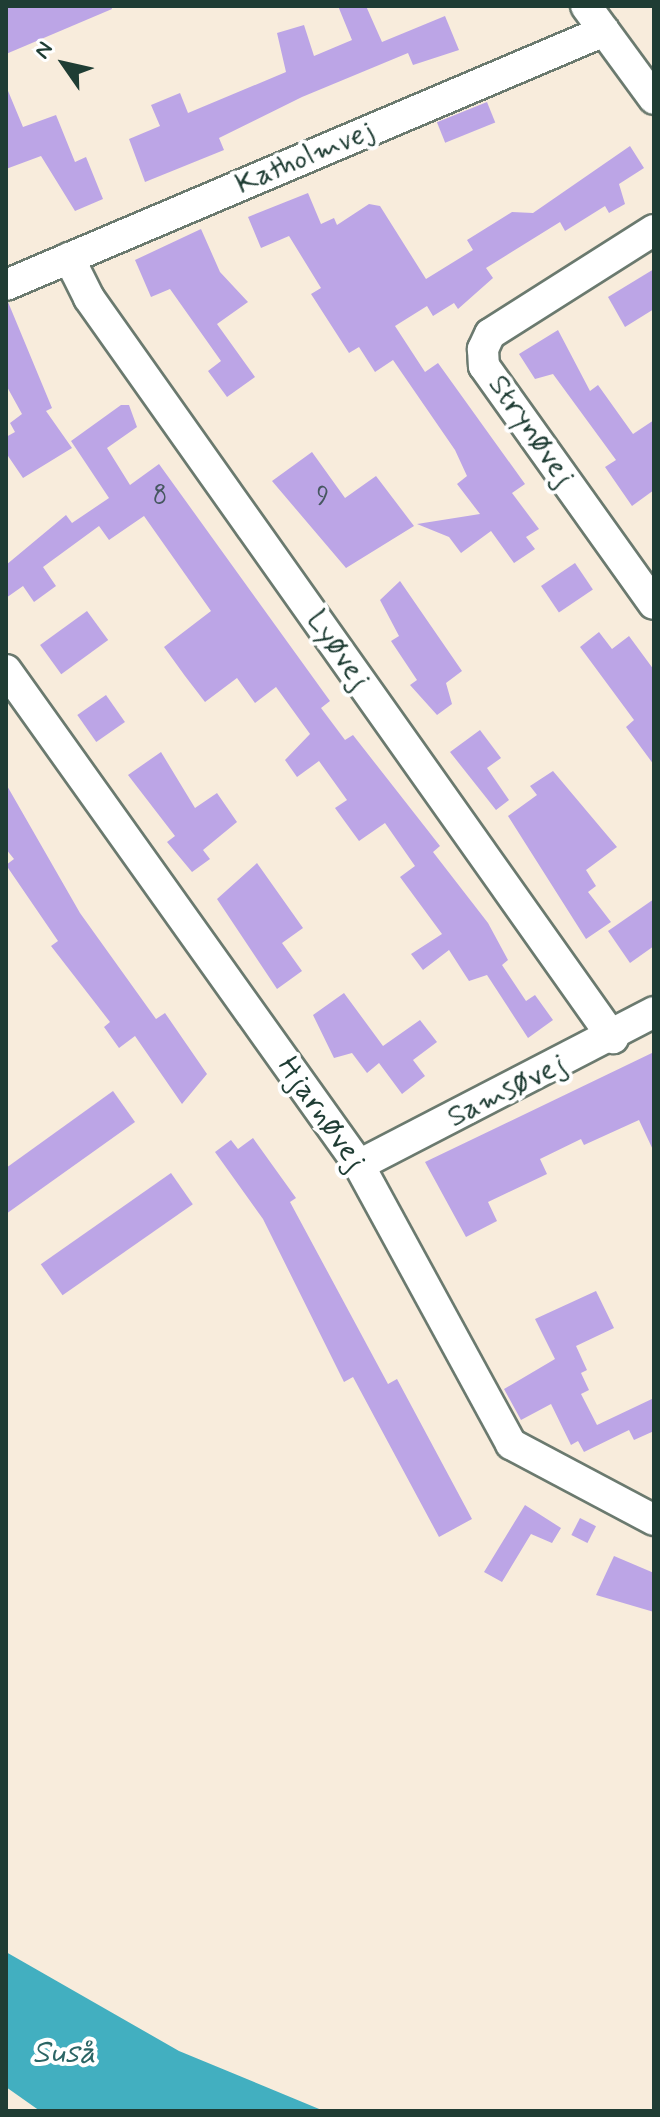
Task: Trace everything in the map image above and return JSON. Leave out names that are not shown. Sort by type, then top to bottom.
[{"type":"street","points":[[586,6],[654,99]]},
{"type":"street","name":"Katholmvej","points":[[6,285],[604,31]]},
{"type":"street","name":"Strynøvej","points":[[654,230],[490,334],[483,349],[484,366],[654,604]]},
{"type":"street","name":"Lyøvej","points":[[69,258],[89,298],[613,1038]]},
{"type":"street","name":"Hjarnøvej","points":[[6,670],[359,1165],[511,1444],[653,1518]]},
{"type":"street","name":"Samsøvej","points":[[359,1165],[613,1038],[654,1012]]},
{"type":"water","name":"Suså","points":[[6,1952],[179,2051],[324,2111],[40,2111],[6,2087]]},
{"type":"building","points":[[6,6],[111,6],[112,9],[6,54]]},
{"type":"building","points":[[338,6],[366,6],[382,42],[445,16],[459,50],[413,65],[408,53],[302,97],[219,138],[224,150],[145,182],[129,139],[160,126],[151,105],[180,93],[188,113],[286,72],[277,33],[304,25],[314,56],[352,40]]},
{"type":"building","points":[[6,86],[23,127],[56,115],[75,162],[86,157],[103,199],[75,211],[41,156],[6,169]]},
{"type":"building","points":[[487,102],[495,122],[445,143],[437,122]]},
{"type":"building","points":[[630,146],[644,168],[619,184],[625,204],[609,213],[605,206],[565,231],[560,222],[486,268],[493,278],[458,309],[454,303],[433,316],[427,306],[395,326],[425,372],[438,363],[525,484],[512,493],[539,529],[526,537],[535,549],[514,563],[491,531],[461,553],[449,537],[417,524],[480,514],[457,484],[467,476],[455,450],[393,360],[375,372],[359,347],[349,353],[311,294],[321,288],[289,236],[261,248],[248,217],[308,193],[321,224],[334,218],[337,225],[369,204],[380,206],[426,279],[473,250],[467,240],[512,212],[533,213]]},
{"type":"building","points":[[201,229],[220,272],[248,302],[217,324],[255,377],[227,397],[208,371],[221,361],[170,289],[151,297],[135,260]]},
{"type":"building","points":[[654,269],[654,309],[625,327],[608,297]]},
{"type":"building","points":[[8,302],[52,408],[46,411],[72,448],[23,478],[6,453],[6,437],[15,432],[10,423],[22,414],[6,385]]},
{"type":"building","points":[[558,330],[590,391],[598,385],[633,434],[654,420],[654,490],[632,506],[605,467],[616,460],[553,374],[535,379],[519,354]]},
{"type":"building","points":[[121,405],[129,405],[137,427],[107,448],[130,485],[159,464],[330,701],[321,708],[345,740],[353,735],[440,846],[433,852],[488,923],[508,960],[502,965],[526,1001],[535,995],[553,1020],[528,1038],[487,975],[469,981],[449,950],[423,970],[411,954],[442,934],[400,877],[415,866],[385,823],[359,841],[335,808],[347,800],[319,761],[297,777],[285,760],[310,734],[276,687],[255,703],[237,678],[205,702],[185,676],[164,647],[211,611],[144,516],[109,540],[99,526],[43,567],[56,586],[34,602],[23,586],[6,598],[6,565],[66,515],[72,523],[109,498],[71,441]]},
{"type":"building","points":[[312,452],[345,498],[376,476],[414,526],[346,568],[272,481]]},
{"type":"building","points":[[575,563],[593,590],[559,612],[541,586]]},
{"type":"building","points":[[400,581],[462,671],[446,683],[452,704],[437,715],[410,685],[417,680],[391,641],[399,636],[380,600]]},
{"type":"building","points":[[87,611],[108,640],[61,674],[40,645]]},
{"type":"building","points":[[599,632],[612,649],[629,636],[654,670],[654,765],[626,727],[634,720],[580,647]]},
{"type":"building","points":[[106,695],[125,722],[96,742],[77,715]]},
{"type":"building","points":[[480,730],[501,758],[487,768],[509,800],[496,810],[450,752]]},
{"type":"building","points":[[161,752],[195,808],[217,793],[237,822],[203,850],[210,859],[192,872],[167,842],[175,836],[128,775]]},
{"type":"building","points":[[553,771],[617,847],[586,870],[596,886],[588,892],[611,922],[586,939],[508,816],[537,795],[530,786]]},
{"type":"building","points":[[6,784],[80,913],[156,1019],[165,1013],[207,1074],[182,1104],[135,1036],[119,1048],[104,1027],[110,1022],[51,946],[58,941],[6,865],[14,859],[6,849]]},
{"type":"building","points":[[257,863],[303,928],[282,943],[302,971],[277,989],[217,899]]},
{"type":"building","points":[[654,899],[654,946],[630,963],[608,931]]},
{"type":"building","points":[[344,993],[383,1046],[420,1020],[437,1042],[413,1060],[425,1076],[402,1094],[379,1063],[367,1073],[352,1053],[334,1058],[313,1015]]},
{"type":"building","points":[[654,1052],[654,1152],[639,1120],[584,1145],[581,1139],[540,1159],[547,1174],[488,1202],[497,1221],[466,1237],[425,1162]]},
{"type":"building","points":[[113,1091],[135,1122],[6,1214],[6,1168]]},
{"type":"building","points":[[253,1138],[296,1198],[290,1202],[388,1384],[397,1379],[472,1519],[439,1537],[353,1377],[344,1382],[263,1219],[215,1152],[231,1140],[238,1149]]},
{"type":"building","points":[[171,1173],[193,1204],[63,1295],[41,1264]]},
{"type":"building","points":[[596,1291],[614,1328],[576,1346],[587,1370],[581,1373],[589,1390],[581,1394],[597,1425],[654,1398],[654,1431],[634,1440],[629,1430],[584,1452],[578,1441],[571,1445],[551,1404],[521,1420],[504,1389],[555,1359],[535,1319]]},
{"type":"building","points":[[525,1505],[561,1528],[552,1543],[531,1534],[502,1582],[484,1572]]},
{"type":"building","points":[[580,1518],[596,1526],[587,1543],[571,1535]]},
{"type":"building","points":[[614,1556],[654,1573],[654,1612],[596,1595]]}]
